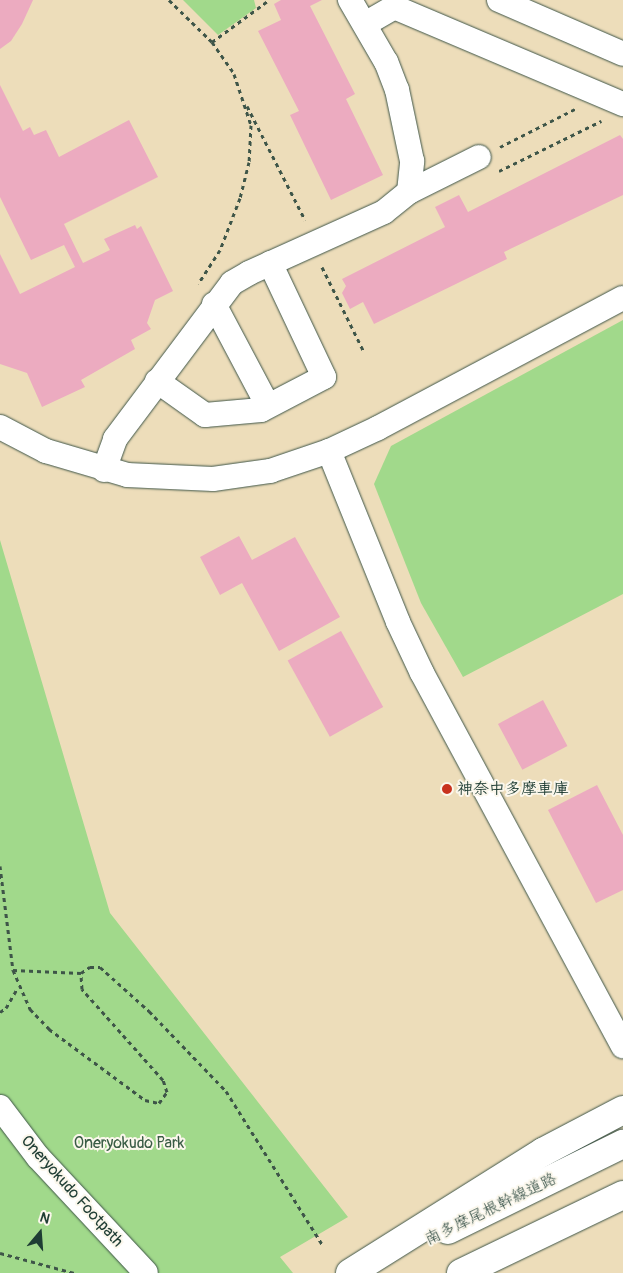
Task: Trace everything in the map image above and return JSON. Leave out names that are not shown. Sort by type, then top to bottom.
[{"type":"main road","points":[[350,1273],[544,1152],[623,1110]]},
{"type":"main road","name":"南多摩尾根幹線道路","points":[[359,1273],[623,1144]]},
{"type":"main road","points":[[462,1273],[623,1195]]},
{"type":"main road","points":[[462,1273],[623,1210]]},
{"type":"street","points":[[350,0],[386,62],[405,116],[412,161],[409,192]]},
{"type":"street","points":[[499,0],[623,54]]},
{"type":"street","points":[[365,24],[394,7],[612,99]]},
{"type":"street","points":[[104,470],[115,439],[214,304],[232,284],[270,263],[319,254],[384,212],[409,192],[479,157]]},
{"type":"street","points":[[157,381],[205,416],[261,410],[324,377],[270,263]]},
{"type":"street","points":[[0,427],[46,451],[104,470],[147,478],[212,479],[270,471],[329,451],[431,401],[623,298]]},
{"type":"street","points":[[214,304],[268,406]]},
{"type":"street","points":[[329,451],[398,622],[422,673],[623,1046]]},
{"type":"street","name":"Oneryokudo Footpath","points":[[0,1107],[38,1157],[146,1273]]},
{"type":"path","points":[[169,0],[212,42],[234,74],[251,125],[249,162],[240,198],[220,250],[194,290]]},
{"type":"path","points":[[212,42],[269,0]]},
{"type":"path","points":[[479,157],[612,99]]},
{"type":"path","points":[[244,101],[319,254],[364,352]]},
{"type":"path","points":[[0,866],[13,970],[18,986],[30,1009],[49,1029],[145,1100],[159,1103],[167,1092],[163,1080],[82,989],[81,973]]},
{"type":"path","points":[[13,970],[81,973],[90,967],[100,967],[149,1011],[226,1091],[322,1244]]},
{"type":"path","points":[[0,1012],[6,1008],[18,986]]},
{"type":"path","points":[[0,1253],[74,1273]]},
{"type":"green space","points":[[183,0],[254,0],[256,8],[218,35]]},
{"type":"green space","points":[[623,320],[623,594],[463,677],[421,603],[374,484],[391,446]]},
{"type":"green space","name":"Oneryokudo Park","points":[[0,540],[110,913],[348,1217],[280,1257],[293,1273],[0,1273]]},
{"type":"building","points":[[0,0],[33,0],[22,24],[11,41],[0,49]]},
{"type":"building","points":[[281,0],[322,0],[310,6],[355,94],[346,99],[383,175],[331,200],[290,115],[299,111],[258,31],[281,20],[274,4]]},
{"type":"building","points":[[0,85],[23,131],[30,127],[34,135],[46,130],[59,157],[129,120],[158,177],[64,224],[83,263],[110,250],[104,239],[135,225],[137,229],[141,226],[173,291],[155,300],[147,323],[151,329],[131,340],[135,349],[81,380],[85,387],[42,407],[27,373],[0,364],[0,254],[20,294],[75,267],[64,245],[31,260],[0,197]]},
{"type":"building","points":[[620,135],[623,139],[623,195],[504,252],[507,259],[374,324],[363,302],[350,309],[342,293],[346,286],[342,279],[445,227],[435,207],[459,195],[468,212]]},
{"type":"building","points":[[239,536],[252,560],[295,537],[340,617],[279,651],[242,583],[220,595],[200,557]]},
{"type":"building","points":[[341,631],[383,707],[330,737],[288,661]]},
{"type":"building","points":[[543,700],[567,746],[522,770],[498,724]]},
{"type":"building","points":[[597,785],[623,835],[623,890],[596,903],[548,810]]},
{"type":"place","name":"神奈中多摩車庫","points":[[447,789]]}]
